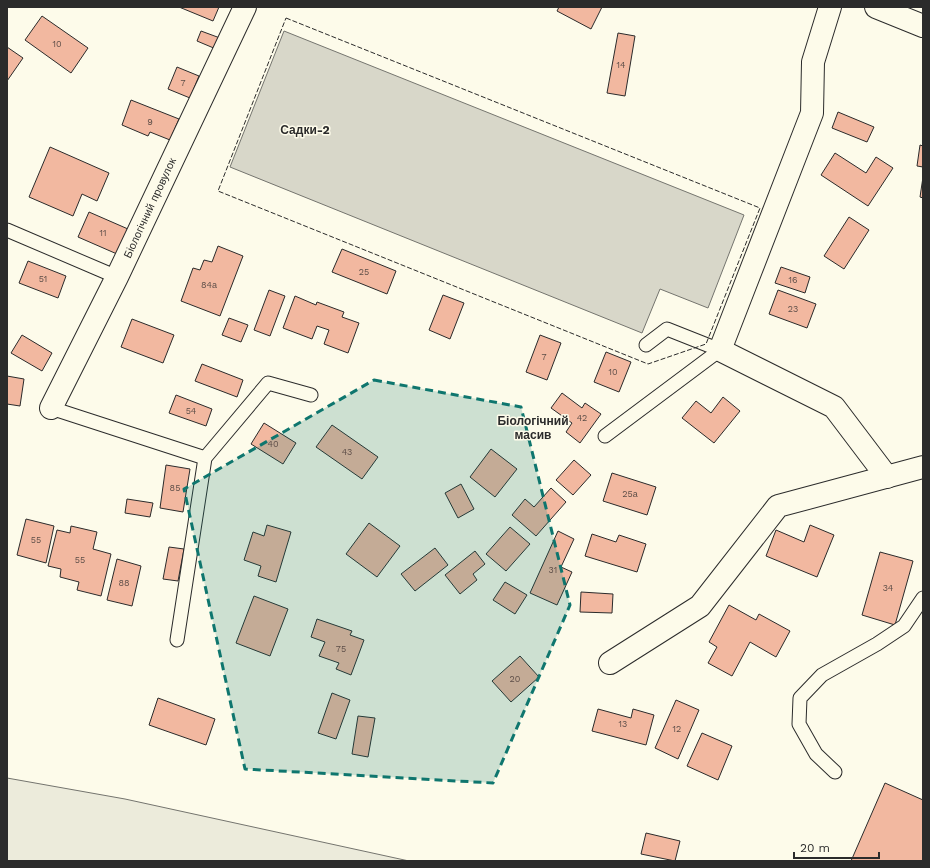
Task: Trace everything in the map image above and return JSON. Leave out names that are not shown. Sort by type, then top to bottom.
[{"type":"street","name":"Біологічний провулок","points":[[51,408],[117,277],[245,7]]},
{"type":"street","points":[[830,7],[813,62],[812,113],[720,350],[834,407],[887,476]]},
{"type":"street","points":[[876,7],[923,26]]},
{"type":"street","points":[[610,664],[700,606],[778,506],[923,467]]},
{"type":"lane","points":[[7,230],[117,277]]},
{"type":"lane","points":[[646,345],[667,329],[720,350]]},
{"type":"lane","points":[[605,436],[720,350]]},
{"type":"lane","points":[[177,640],[205,458],[268,383],[311,396]]},
{"type":"lane","points":[[51,408],[205,458]]},
{"type":"lane","points":[[835,772],[816,754],[799,724],[800,698],[822,675],[877,644],[904,626],[923,598]]},
{"type":"highlighted area","points":[[374,380],[521,407],[570,605],[493,783],[245,769],[184,489]]},
{"type":"shaded area","points":[[284,31],[744,215],[708,308],[660,289],[642,333],[230,167]]},
{"type":"shaded area","points":[[7,778],[125,799],[409,861],[7,861]]},
{"type":"building","points":[[179,7],[219,7],[213,21]]},
{"type":"building","points":[[559,7],[602,7],[591,29],[557,11]]},
{"type":"building","points":[[42,16],[88,48],[71,73],[25,40]]},
{"type":"building","points":[[201,31],[220,38],[216,49],[197,41]]},
{"type":"building","points":[[618,33],[635,36],[625,96],[607,93]]},
{"type":"building","points":[[7,47],[23,58],[7,81]]},
{"type":"building","points":[[177,67],[199,76],[190,98],[168,89]]},
{"type":"building","points":[[131,100],[179,119],[170,140],[150,132],[148,136],[122,125]]},
{"type":"building","points":[[838,112],[874,127],[867,142],[832,128]]},
{"type":"building","points":[[920,145],[923,146],[923,167],[917,166]]},
{"type":"building","points":[[50,147],[109,173],[97,201],[82,194],[73,216],[29,197]]},
{"type":"building","points":[[835,153],[866,173],[876,157],[893,168],[868,206],[821,175]]},
{"type":"building","points":[[923,177],[923,198],[920,197]]},
{"type":"building","points":[[89,212],[128,229],[117,254],[78,237]]},
{"type":"building","points":[[849,217],[869,230],[844,269],[824,256]]},
{"type":"building","points":[[218,246],[243,256],[220,316],[181,301],[193,268],[200,270],[204,260],[212,262]]},
{"type":"building","points":[[342,249],[396,271],[387,294],[332,272]]},
{"type":"building","points":[[28,261],[66,276],[58,298],[19,283]]},
{"type":"building","points":[[781,267],[810,277],[805,293],[775,283]]},
{"type":"building","points":[[269,290],[285,296],[270,336],[254,330]]},
{"type":"building","points":[[778,290],[816,304],[807,328],[769,314]]},
{"type":"building","points":[[443,295],[464,303],[450,339],[429,330]]},
{"type":"building","points":[[295,296],[316,305],[317,302],[344,312],[342,317],[359,323],[348,353],[324,344],[329,330],[317,326],[312,339],[283,328]]},
{"type":"building","points":[[229,318],[248,325],[241,342],[222,335]]},
{"type":"building","points":[[132,319],[174,335],[163,363],[121,347]]},
{"type":"building","points":[[22,335],[52,353],[42,371],[11,353]]},
{"type":"building","points":[[540,335],[561,343],[547,380],[526,372]]},
{"type":"building","points":[[606,352],[631,362],[619,392],[594,382]]},
{"type":"building","points":[[202,364],[243,380],[237,397],[195,381]]},
{"type":"building","points":[[7,376],[24,379],[20,406],[7,404]]},
{"type":"building","points":[[562,393],[582,408],[585,403],[601,414],[580,443],[566,432],[572,423],[551,408]]},
{"type":"building","points":[[176,395],[212,409],[206,426],[169,413]]},
{"type":"building","points":[[723,397],[740,411],[714,443],[682,418],[696,401],[711,413]]},
{"type":"building","points":[[264,423],[296,443],[283,464],[251,444]]},
{"type":"building","points":[[332,425],[378,457],[362,479],[316,447]]},
{"type":"building","points":[[491,449],[517,469],[495,497],[470,477]]},
{"type":"building","points":[[574,460],[591,475],[573,495],[556,480]]},
{"type":"building","points":[[166,465],[190,469],[183,512],[160,508]]},
{"type":"building","points":[[612,473],[656,487],[647,515],[603,501]]},
{"type":"building","points":[[461,484],[474,509],[458,518],[445,493]]},
{"type":"building","points":[[551,488],[566,502],[536,536],[512,515],[525,499],[534,507]]},
{"type":"building","points":[[127,499],[153,503],[150,517],[125,513]]},
{"type":"building","points":[[26,519],[54,526],[46,563],[17,555]]},
{"type":"building","points":[[369,523],[400,546],[377,577],[346,554]]},
{"type":"building","points":[[267,525],[291,532],[276,582],[258,576],[261,566],[244,560],[253,532],[264,536]]},
{"type":"building","points":[[810,525],[834,535],[817,577],[766,556],[776,530],[804,542]]},
{"type":"building","points":[[71,526],[97,532],[93,549],[111,554],[101,596],[77,590],[79,582],[60,577],[61,569],[48,566],[57,530],[70,533]]},
{"type":"building","points":[[510,527],[530,544],[506,571],[486,554]]},
{"type":"building","points":[[558,531],[574,539],[561,567],[572,572],[557,605],[530,593]]},
{"type":"building","points":[[592,534],[616,542],[619,535],[646,544],[637,572],[585,556]]},
{"type":"building","points":[[169,547],[184,549],[178,581],[163,579]]},
{"type":"building","points":[[435,548],[448,565],[415,591],[401,574]]},
{"type":"building","points":[[475,551],[485,564],[473,574],[477,580],[460,594],[445,575]]},
{"type":"building","points":[[880,552],[913,561],[895,625],[862,615]]},
{"type":"building","points":[[117,559],[141,566],[132,606],[107,600]]},
{"type":"building","points":[[505,582],[527,595],[515,614],[493,600]]},
{"type":"building","points":[[581,592],[613,594],[612,613],[580,612]]},
{"type":"building","points":[[254,596],[288,609],[270,656],[236,643]]},
{"type":"building","points":[[729,605],[756,620],[759,614],[790,631],[776,657],[750,642],[732,676],[708,663],[717,647],[709,642]]},
{"type":"building","points":[[317,619],[352,631],[350,635],[364,640],[351,675],[336,669],[339,663],[319,656],[325,642],[311,637]]},
{"type":"building","points":[[520,656],[539,677],[511,702],[492,681]]},
{"type":"building","points":[[332,693],[350,700],[336,739],[318,733]]},
{"type":"building","points":[[158,698],[215,719],[206,745],[149,725]]},
{"type":"building","points":[[676,700],[699,710],[678,759],[655,748]]},
{"type":"building","points":[[598,709],[631,718],[633,709],[654,715],[646,745],[592,731]]},
{"type":"building","points":[[358,716],[375,718],[368,757],[352,754]]},
{"type":"building","points":[[702,733],[732,746],[718,780],[687,766]]},
{"type":"building","points":[[885,783],[923,800],[923,861],[851,861]]},
{"type":"building","points":[[646,833],[680,841],[675,861],[641,854]]},
{"type":"fence","points":[[286,18],[760,208],[706,344],[648,364],[218,191],[286,18]]},
{"type":"district","name":"Садки-2","points":[[305,130]]},
{"type":"district","name":"Біологічний масив","points":[[533,428]]}]
